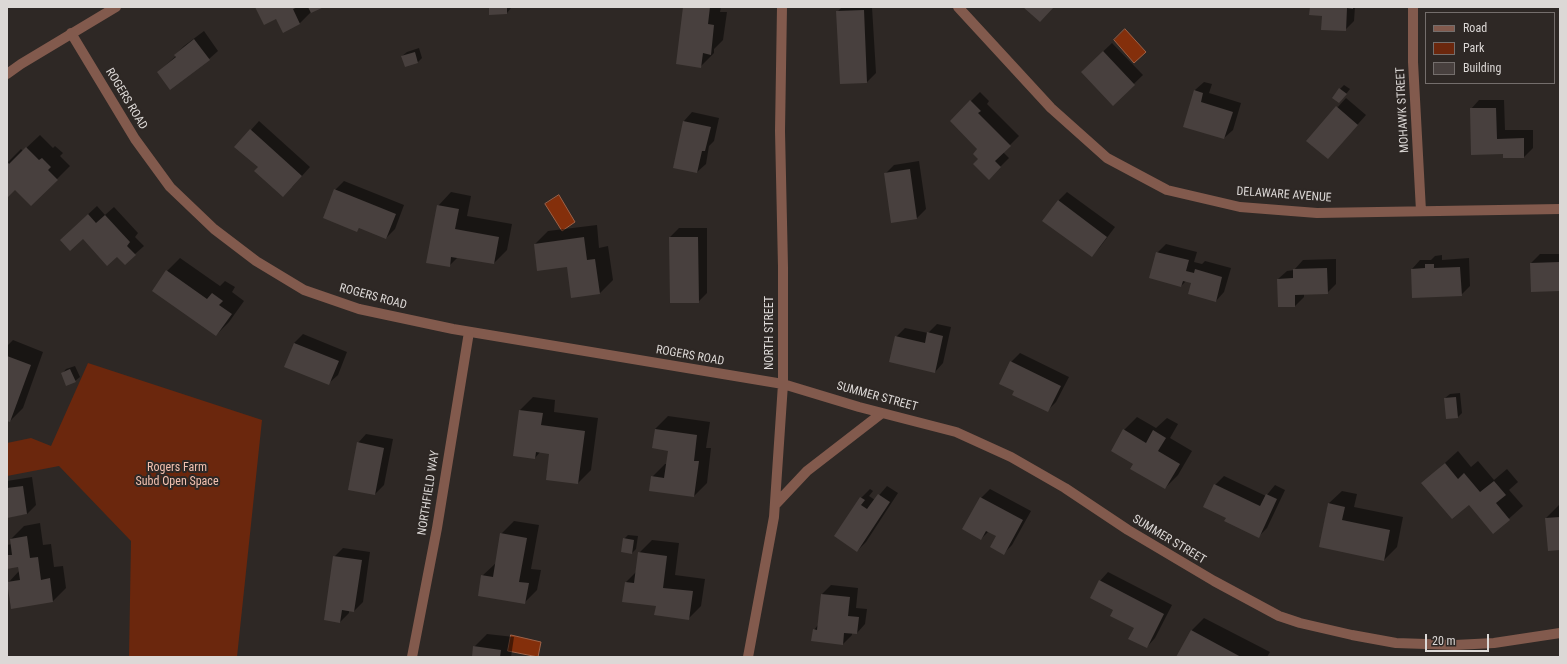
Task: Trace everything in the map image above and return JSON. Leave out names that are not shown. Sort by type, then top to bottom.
[{"type":"street","points":[[7,74],[71,33],[116,7]]},
{"type":"street","name":"NORTH STREET","points":[[748,657],[774,517],[783,384],[783,267],[780,131],[782,7]]},
{"type":"street","name":"DELAWARE AVENUE","points":[[958,7],[1051,108],[1107,158],[1166,190],[1240,207],[1317,213],[1560,210]]},
{"type":"street","name":"MOHAWK STREET","points":[[1413,7],[1421,211]]},
{"type":"street","name":"ROGERS ROAD","points":[[71,33],[135,139],[170,187],[214,229],[256,261],[304,290],[359,309],[468,332],[783,384]]},
{"type":"street","name":"NORTHFIELD WAY","points":[[412,657],[437,528],[468,332]]},
{"type":"street","name":"SUMMER STREET","points":[[783,384],[956,432],[1011,458],[1065,488],[1128,530],[1214,582],[1279,616],[1300,623],[1396,643],[1455,645],[1494,643],[1560,633]]},
{"type":"street","points":[[775,505],[806,471],[882,412]]},
{"type":"green space","name":"Rogers Farm Subd Open Space","points":[[88,363],[262,420],[237,657],[129,657],[131,541],[59,466],[7,476],[7,443],[31,438],[51,446]]},
{"type":"shaded area","points":[[1125,29],[1146,52],[1134,63],[1114,40]]},
{"type":"shaded area","points":[[559,195],[575,222],[562,231],[545,204]]},
{"type":"shaded area","points":[[511,635],[541,642],[538,657],[508,651]]},
{"type":"building","points":[[255,7],[298,7],[293,9],[300,24],[283,33],[276,19],[264,25]]},
{"type":"building","points":[[308,7],[324,7],[311,13]]},
{"type":"building","points":[[489,7],[507,7],[507,14],[489,15]]},
{"type":"building","points":[[683,7],[710,7],[708,24],[714,25],[711,55],[703,53],[701,68],[676,64]]},
{"type":"building","points":[[1023,7],[1054,7],[1040,22]]},
{"type":"building","points":[[1310,7],[1353,7],[1353,9],[1347,8],[1346,31],[1321,30],[1322,16],[1309,15]]},
{"type":"building","points":[[864,10],[867,83],[840,84],[836,11]]},
{"type":"building","points":[[194,39],[210,60],[170,90],[157,72],[176,57],[174,55]]},
{"type":"building","points":[[1103,51],[1135,85],[1113,106],[1081,72]]},
{"type":"building","points":[[415,52],[418,63],[405,67],[401,56]]},
{"type":"building","points":[[1339,88],[1347,94],[1339,103],[1332,98]]},
{"type":"building","points":[[1194,90],[1203,93],[1201,102],[1233,112],[1224,139],[1183,127]]},
{"type":"building","points":[[970,100],[981,111],[978,113],[1011,146],[995,161],[1001,167],[989,180],[973,164],[978,159],[973,154],[977,149],[950,121]]},
{"type":"building","points":[[1336,106],[1358,125],[1328,159],[1306,141]]},
{"type":"building","points":[[1470,108],[1496,108],[1497,139],[1524,138],[1524,158],[1503,158],[1503,154],[1471,155]]},
{"type":"building","points":[[683,121],[711,127],[705,151],[702,151],[697,173],[673,168]]},
{"type":"building","points":[[250,129],[302,176],[283,197],[254,171],[258,167],[234,147]]},
{"type":"building","points":[[26,147],[39,160],[42,158],[51,167],[48,170],[58,180],[31,206],[15,190],[7,198],[7,161],[9,164]]},
{"type":"building","points":[[910,169],[917,219],[891,223],[884,173]]},
{"type":"building","points":[[334,189],[396,214],[386,239],[359,228],[357,232],[323,218]]},
{"type":"building","points":[[1058,200],[1107,237],[1092,257],[1042,221]]},
{"type":"building","points":[[437,205],[459,209],[455,229],[499,237],[494,264],[451,257],[450,267],[426,263]]},
{"type":"building","points":[[88,214],[96,223],[105,215],[130,242],[127,246],[136,255],[125,265],[117,257],[107,266],[83,239],[70,251],[60,240]]},
{"type":"building","points":[[584,237],[587,260],[595,259],[600,294],[571,298],[567,267],[537,271],[534,244]]},
{"type":"building","points":[[669,237],[698,237],[699,303],[670,303]]},
{"type":"building","points":[[1156,252],[1189,260],[1186,271],[1194,273],[1195,269],[1222,277],[1216,302],[1188,294],[1191,283],[1183,281],[1181,287],[1149,278]]},
{"type":"building","points":[[1560,262],[1560,291],[1531,292],[1530,263]]},
{"type":"building","points":[[1425,264],[1434,264],[1434,268],[1460,267],[1462,296],[1412,298],[1411,269],[1425,268]]},
{"type":"building","points":[[1327,268],[1328,294],[1295,295],[1295,307],[1278,307],[1277,279],[1293,278],[1293,269]]},
{"type":"building","points":[[166,270],[207,299],[212,293],[223,301],[219,305],[232,314],[216,336],[152,291]]},
{"type":"building","points":[[927,332],[943,336],[935,373],[889,362],[895,336],[925,343]]},
{"type":"building","points":[[294,343],[339,361],[329,385],[284,367]]},
{"type":"building","points":[[7,356],[31,365],[10,422],[7,421]]},
{"type":"building","points":[[1010,361],[1061,386],[1048,412],[1012,395],[1014,391],[999,384]]},
{"type":"building","points":[[70,369],[76,382],[66,386],[61,373]]},
{"type":"building","points":[[1456,397],[1458,418],[1446,419],[1444,398]]},
{"type":"building","points":[[519,410],[543,413],[541,425],[585,431],[578,484],[546,480],[549,454],[536,452],[535,459],[513,456]]},
{"type":"building","points":[[655,429],[697,435],[694,461],[699,461],[694,497],[649,491],[651,476],[664,478],[668,451],[652,448]]},
{"type":"building","points":[[1123,429],[1146,443],[1153,430],[1166,438],[1158,451],[1180,464],[1165,489],[1130,469],[1133,464],[1111,451]]},
{"type":"building","points":[[357,442],[384,448],[375,495],[348,490]]},
{"type":"building","points":[[1445,463],[1458,479],[1464,473],[1480,492],[1494,481],[1506,495],[1496,503],[1510,520],[1493,534],[1469,505],[1452,519],[1421,483]]},
{"type":"building","points":[[1214,484],[1260,506],[1266,494],[1277,499],[1259,538],[1224,521],[1226,518],[1203,507]]},
{"type":"building","points":[[23,486],[27,514],[7,518],[7,488]]},
{"type":"building","points":[[878,494],[890,502],[857,552],[834,536],[860,497],[865,500],[861,505],[867,509]]},
{"type":"building","points":[[980,497],[1023,520],[1004,555],[990,547],[996,536],[986,531],[981,540],[962,529]]},
{"type":"building","points":[[1328,503],[1345,507],[1342,520],[1390,530],[1384,561],[1319,547]]},
{"type":"building","points":[[1560,517],[1560,550],[1548,551],[1545,518]]},
{"type":"building","points":[[500,533],[527,538],[519,582],[529,583],[525,604],[478,596],[481,575],[493,577]]},
{"type":"building","points":[[27,536],[30,558],[38,557],[41,580],[50,578],[53,602],[11,609],[7,582],[20,580],[18,567],[7,569],[7,555],[12,555],[10,539]]},
{"type":"building","points":[[623,538],[634,540],[632,554],[621,552]]},
{"type":"building","points":[[638,552],[667,556],[663,588],[693,591],[689,620],[654,615],[656,606],[622,602],[625,582],[634,583]]},
{"type":"building","points":[[333,556],[362,560],[354,612],[342,610],[340,623],[324,620]]},
{"type":"building","points":[[1099,580],[1164,614],[1147,648],[1128,639],[1134,628],[1110,616],[1113,610],[1090,598]]},
{"type":"building","points":[[821,594],[850,597],[848,616],[859,617],[857,634],[844,633],[843,645],[811,641],[813,629],[817,630]]},
{"type":"building","points":[[1191,630],[1241,657],[1176,657]]},
{"type":"building","points":[[473,646],[501,650],[500,657],[472,657]]}]
